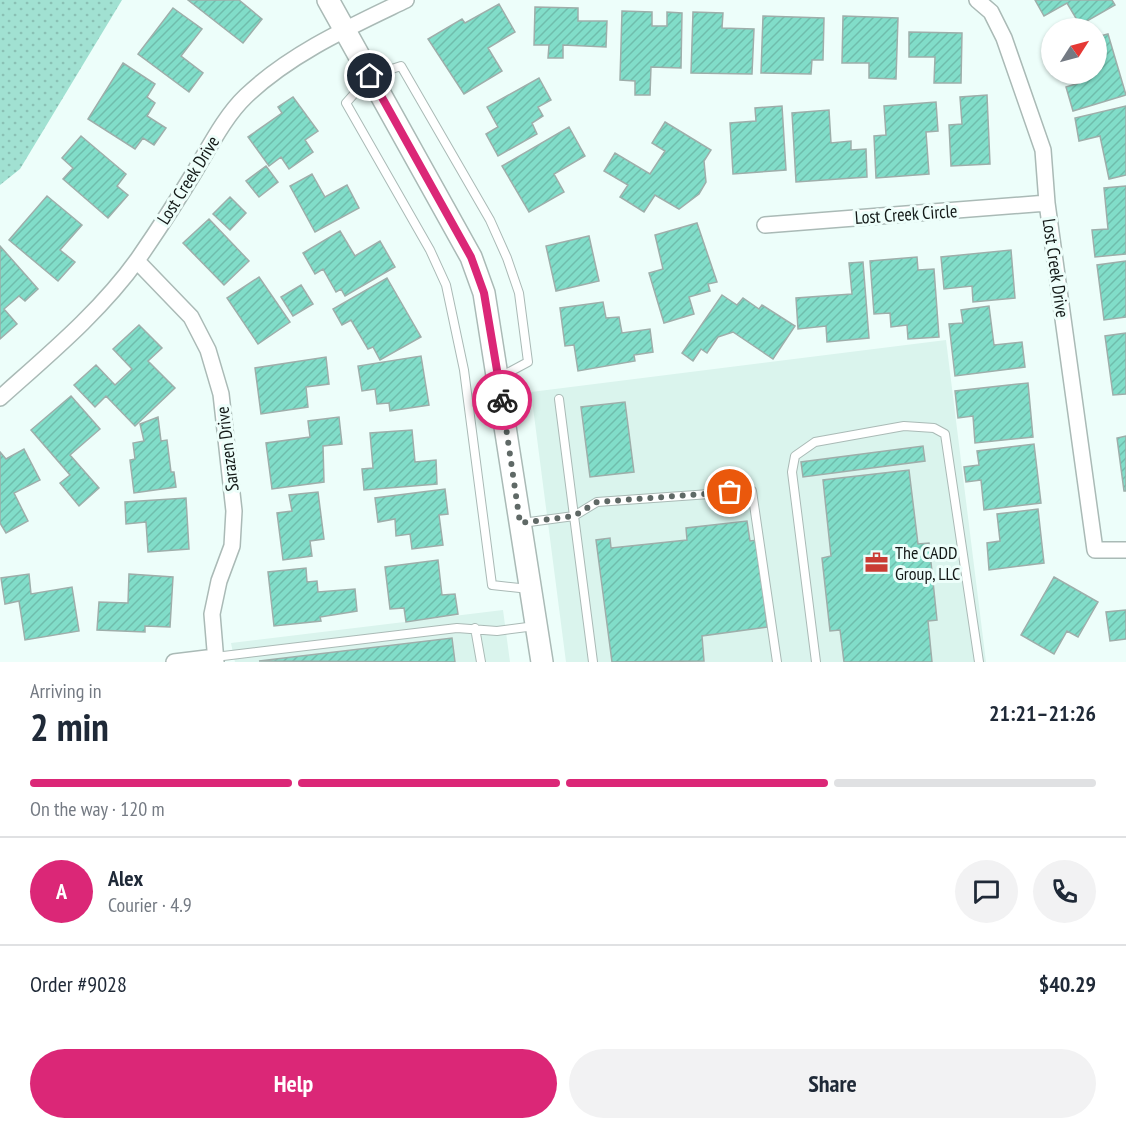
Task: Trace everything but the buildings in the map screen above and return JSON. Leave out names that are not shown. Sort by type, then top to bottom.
[{"type":"street","points":[[328,0],[343,31],[471,257],[484,293],[542,662]]},
{"type":"street","name":"Lost Creek Drive","points":[[0,398],[92,312],[137,261],[180,197],[219,130],[246,96],[288,64],[343,31],[406,0]]},
{"type":"street","name":"Lost Creek Drive","points":[[977,0],[991,12],[1012,60],[1043,150],[1047,203],[1095,550],[1126,550]]},
{"type":"street","name":"Lost Creek Circle","points":[[765,225],[1047,203]]},
{"type":"street","name":"Sarazen Drive","points":[[137,261],[191,317],[208,350],[221,394],[234,511],[232,546],[219,581],[212,614],[216,659]]},
{"type":"street","points":[[174,662],[216,659]]},
{"type":"lane","points":[[498,378],[528,362],[519,293],[507,258],[490,220],[401,66],[370,76],[346,102],[430,250],[446,285],[464,370],[492,585],[531,590]]},
{"type":"lane","points":[[559,399],[592,662]]},
{"type":"lane","points":[[816,662],[792,472],[795,456],[815,442],[904,426],[934,428],[945,434],[979,662]]},
{"type":"lane","points":[[520,523],[574,516],[597,502],[752,491],[777,662]]},
{"type":"lane","points":[[216,659],[247,658],[475,628],[497,631],[537,626]]},
{"type":"lane","points":[[475,628],[481,662]]},
{"type":"shaded area","points":[[946,340],[986,662],[566,662],[531,392]]},
{"type":"shaded area","points":[[503,610],[510,662],[235,662],[231,643]]},
{"type":"green space","points":[[0,0],[122,0],[20,169],[0,185]]},
{"type":"way so far","points":[[502,400],[520,523],[574,516],[597,502],[730,492]]},
{"type":"place","name":"The CADD Group, LLC","points":[[877,562]]},
{"type":"route","points":[[370,76],[471,257],[484,293],[502,400]]}]
